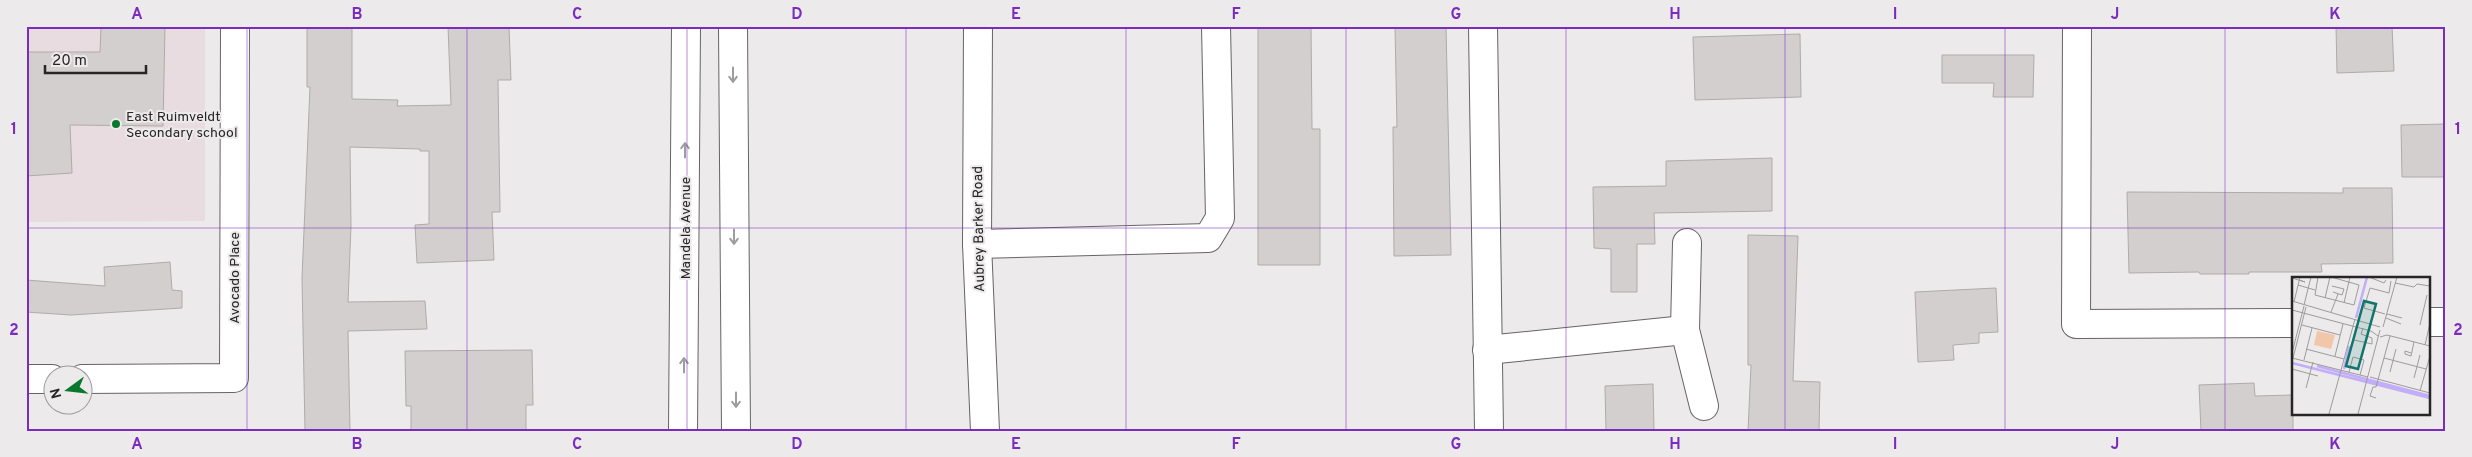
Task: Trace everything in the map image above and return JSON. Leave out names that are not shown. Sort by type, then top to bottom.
[{"type":"street","name":"Avocado Place","points":[[92,379],[234,378],[235,26]]},
{"type":"street","name":"Mandela Avenue","points":[[684,431],[686,26]]},
{"type":"street","points":[[733,26],[736,431]]},
{"type":"street","name":"Aubrey Barker Road","points":[[978,26],[977,244],[985,431]]},
{"type":"street","points":[[977,244],[1208,238],[1220,218],[1216,26]]},
{"type":"street","points":[[1483,26],[1489,431]]},
{"type":"street","points":[[2077,26],[2076,324],[2292,323]]},
{"type":"street","points":[[1687,243],[1685,330],[1704,406]]},
{"type":"street","points":[[2430,322],[2446,322]]},
{"type":"street","points":[[1487,350],[1685,330]]},
{"type":"street","points":[[26,379],[42,379]]},
{"type":"shaded area","name":"East Ruimveldt Secondary school","points":[[26,26],[205,26],[205,221],[26,222]]},
{"type":"building","points":[[101,26],[165,26],[163,126],[70,125],[72,173],[26,176],[26,52],[100,52]]},
{"type":"building","points":[[307,26],[352,26],[352,99],[398,100],[397,106],[451,105],[448,26],[509,26],[511,80],[498,80],[500,212],[492,212],[494,260],[417,263],[415,225],[429,224],[429,151],[420,151],[420,149],[350,147],[351,226],[348,302],[425,301],[427,329],[348,331],[350,431],[305,431],[302,278],[310,87],[307,87]]},
{"type":"building","points":[[1258,26],[1311,26],[1312,129],[1320,129],[1320,265],[1258,265]]},
{"type":"building","points":[[1395,26],[1446,26],[1451,255],[1394,256],[1393,127],[1397,127]]},
{"type":"building","points":[[2336,26],[2392,26],[2394,71],[2337,73]]},
{"type":"building","points":[[1800,34],[1801,97],[1695,100],[1693,37]]},
{"type":"building","points":[[1942,55],[2034,55],[2033,97],[1993,97],[1994,83],[1942,83]]},
{"type":"building","points":[[2446,124],[2446,177],[2402,177],[2401,125]]},
{"type":"building","points":[[1772,158],[1772,211],[1654,213],[1655,244],[1637,244],[1637,292],[1611,292],[1611,249],[1594,248],[1593,187],[1666,186],[1666,161]]},
{"type":"building","points":[[2343,188],[2392,188],[2393,263],[2321,264],[2322,272],[2249,272],[2249,274],[2200,274],[2199,272],[2129,273],[2127,192],[2343,193]]},
{"type":"building","points":[[1748,235],[1798,236],[1793,381],[1820,382],[1819,431],[1748,431],[1751,365],[1748,365]]},
{"type":"building","points":[[170,262],[172,290],[182,291],[182,308],[71,315],[26,312],[26,280],[105,286],[104,267]]},
{"type":"building","points":[[1996,288],[1998,332],[1979,333],[1979,343],[1953,345],[1954,360],[1918,362],[1915,292]]},
{"type":"building","points":[[532,350],[533,405],[526,405],[526,431],[411,431],[411,406],[406,406],[405,351]]},
{"type":"building","points":[[2254,383],[2255,396],[2292,395],[2293,431],[2201,431],[2199,385]]},
{"type":"building","points":[[1653,384],[1654,431],[1606,431],[1605,386]]},
{"type":"place","name":"East Ruimveldt Secondary school","points":[[116,124]]}]
